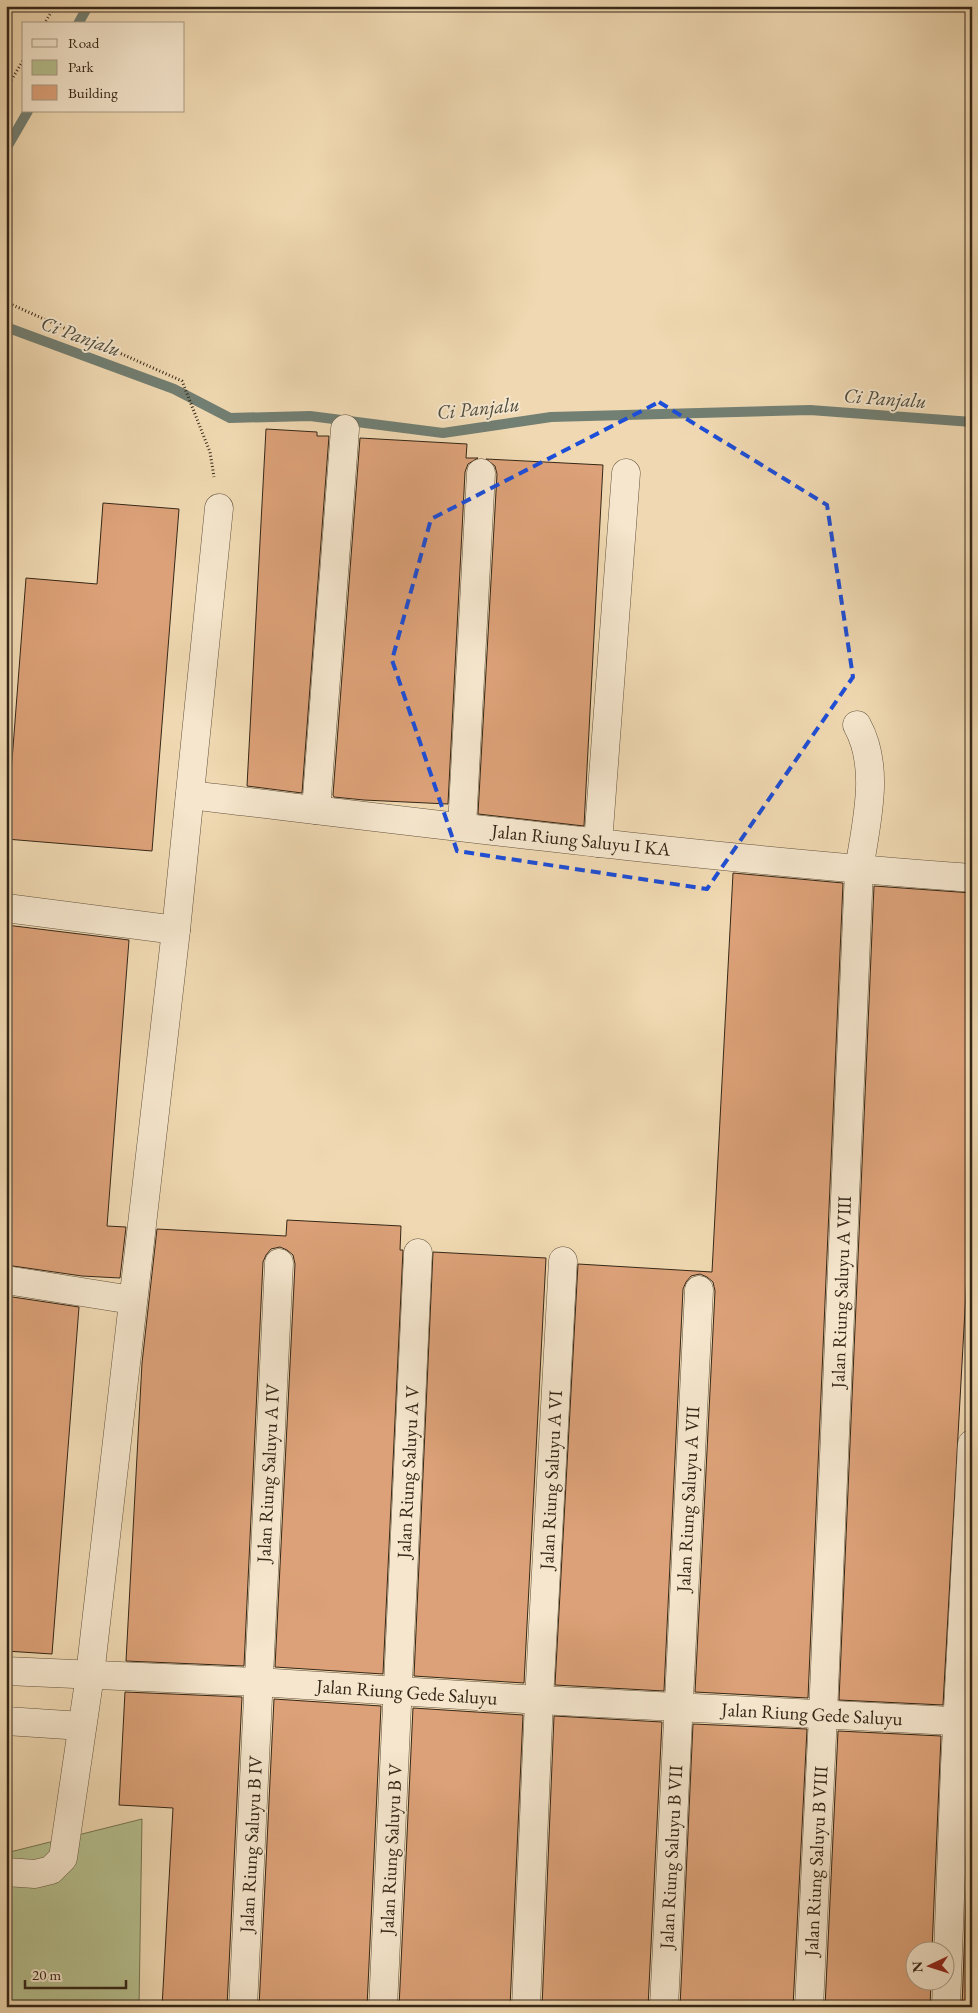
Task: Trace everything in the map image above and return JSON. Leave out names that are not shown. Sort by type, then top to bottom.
[{"type":"street","points":[[316,810],[344,429]]},
{"type":"street","points":[[462,827],[481,473]]},
{"type":"street","points":[[598,843],[626,473]]},
{"type":"street","points":[[6,1872],[35,1874],[51,1870],[63,1858],[90,1675],[176,930],[219,508]]},
{"type":"street","name":"Jalan Riung Saluyu A VIII","points":[[824,1715],[859,870],[869,805],[869,755],[865,739],[857,725]]},
{"type":"street","name":"Jalan Riung Saluyu I KA","points":[[190,795],[598,843],[859,870],[972,878]]},
{"type":"street","points":[[6,908],[176,930]]},
{"type":"street","name":"Jalan Riung Saluyu A V","points":[[398,1692],[418,1253]]},
{"type":"street","name":"Jalan Riung Saluyu A VI","points":[[539,1700],[563,1261]]},
{"type":"street","name":"Jalan Riung Saluyu A IV","points":[[258,1682],[279,1263]]},
{"type":"street","points":[[6,1280],[132,1300]]},
{"type":"street","name":"Jalan Riung Saluyu A VII","points":[[677,1707],[699,1290]]},
{"type":"street","points":[[946,2007],[963,1718],[972,1444]]},
{"type":"street","points":[[6,1671],[90,1675]]},
{"type":"street","name":"Jalan Riung Gede Saluyu","points":[[90,1675],[258,1682],[398,1692],[824,1715],[963,1718]]},
{"type":"street","name":"Jalan Riung Saluyu B IV","points":[[243,2007],[258,1682]]},
{"type":"street","name":"Jalan Riung Saluyu B V","points":[[383,2007],[398,1692]]},
{"type":"street","points":[[526,2007],[539,1700]]},
{"type":"street","name":"Jalan Riung Saluyu B VII","points":[[664,2007],[677,1707]]},
{"type":"street","name":"Jalan Riung Saluyu B VIII","points":[[808,2007],[824,1715]]},
{"type":"street","points":[[6,1721],[82,1726]]},
{"type":"path","points":[[45,22],[55,6]]},
{"type":"path","points":[[6,89],[22,62]]},
{"type":"path","points":[[6,302],[182,381],[210,452],[219,508]]},
{"type":"highlighted area","points":[[659,402],[827,505],[853,677],[707,889],[457,851],[392,660],[431,519]]},
{"type":"green space","points":[[142,1819],[139,2007],[6,2007],[6,1853]]},
{"type":"building","points":[[266,429],[317,432],[317,436],[329,436],[302,793],[247,786]]},
{"type":"building","points":[[360,438],[467,444],[466,458],[478,458],[468,464],[465,472],[448,804],[364,800],[334,797],[333,795]]},
{"type":"building","points":[[486,459],[603,465],[584,826],[478,814],[497,474],[495,466]]},
{"type":"building","points":[[103,503],[179,509],[152,851],[6,839],[26,578],[97,584]]},
{"type":"building","points":[[733,873],[843,883],[808,1698],[695,1692],[715,1291],[713,1282],[700,1274],[691,1276],[683,1289],[664,1691],[555,1685],[578,1264],[712,1272]]},
{"type":"building","points":[[874,886],[972,893],[972,1184],[943,1705],[839,1700]]},
{"type":"building","points":[[6,925],[129,940],[107,1226],[126,1227],[120,1278],[82,1276],[6,1265]]},
{"type":"building","points":[[287,1220],[401,1226],[400,1250],[403,1250],[383,1674],[275,1667],[295,1264],[293,1255],[280,1247],[271,1249],[263,1262],[244,1666],[126,1661],[142,1363],[157,1229],[286,1236]]},
{"type":"building","points":[[433,1252],[546,1258],[524,1683],[414,1676]]},
{"type":"building","points":[[6,1296],[79,1307],[52,1654],[6,1651]]},
{"type":"building","points":[[125,1692],[242,1697],[227,2007],[162,2007],[173,1808],[119,1805]]},
{"type":"building","points":[[274,1699],[381,1706],[367,2007],[259,2007]]},
{"type":"building","points":[[413,1708],[523,1715],[510,2007],[399,2007]]},
{"type":"building","points":[[554,1716],[662,1722],[648,2007],[542,2007]]},
{"type":"building","points":[[693,1724],[807,1729],[793,2007],[680,2007]]},
{"type":"building","points":[[838,1731],[941,1736],[932,1940],[906,1940],[906,1990],[931,1990],[930,2007],[825,2007]]},
{"type":"building","points":[[972,1744],[972,2007],[962,2007],[971,1766]]},
{"type":"waterway","points":[[79,22],[88,6]]},
{"type":"waterway","points":[[6,149],[27,112]]},
{"type":"waterway","name":"Ci Panjalu","points":[[6,327],[174,389],[230,418],[310,416],[443,433],[551,417],[810,410],[972,422]]}]
